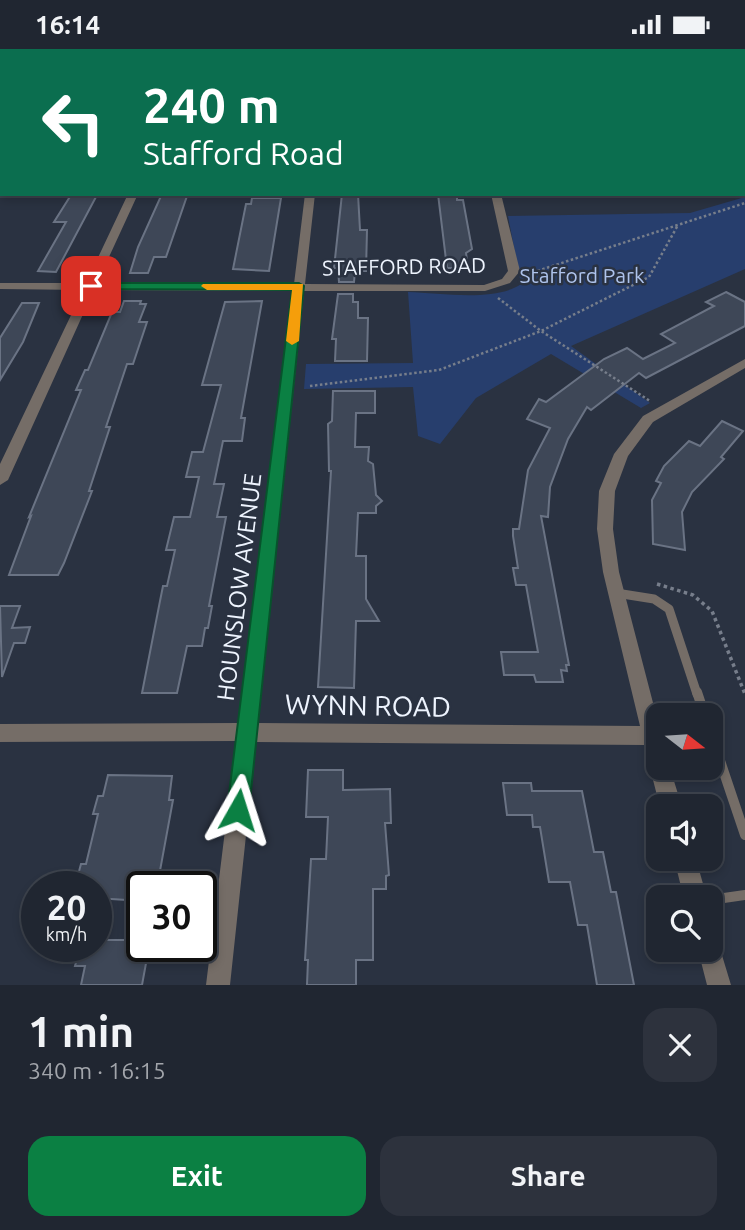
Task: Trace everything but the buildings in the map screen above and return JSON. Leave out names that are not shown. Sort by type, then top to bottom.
[{"type":"street","points":[[0,480],[132,196]]},
{"type":"street","name":"HOUNSLOW AVENUE","points":[[218,985],[310,196]]},
{"type":"street","name":"STAFFORD ROAD","points":[[0,286],[485,288],[506,281],[514,271],[496,196]]},
{"type":"street","points":[[646,716],[616,593],[605,529],[607,491],[621,454],[648,419],[745,363]]},
{"type":"street","name":"WYNN ROAD","points":[[0,733],[247,732],[646,736]]},
{"type":"street","points":[[713,962],[719,985]]},
{"type":"lane","points":[[616,593],[654,599],[669,609],[701,703]]},
{"type":"lane","points":[[723,770],[745,835]]},
{"type":"lane","points":[[723,898],[745,895]]},
{"type":"path","points":[[506,281],[745,203]]},
{"type":"path","points":[[310,386],[439,370],[541,331],[649,277],[678,225]]},
{"type":"path","points":[[485,288],[541,331],[664,410]]},
{"type":"path","points":[[655,583],[693,595],[712,611],[745,694]]},
{"type":"green space","name":"Stafford Park","points":[[745,197],[745,269],[571,346],[650,403],[641,408],[551,354],[476,398],[440,444],[418,436],[413,387],[304,389],[306,364],[413,363],[408,292],[483,295],[510,290],[521,284],[508,216],[690,213]]},
{"type":"slow traffic","points":[[207,286],[299,286],[292,341]]},
{"type":"route","points":[[91,286],[299,286],[238,810]]}]
